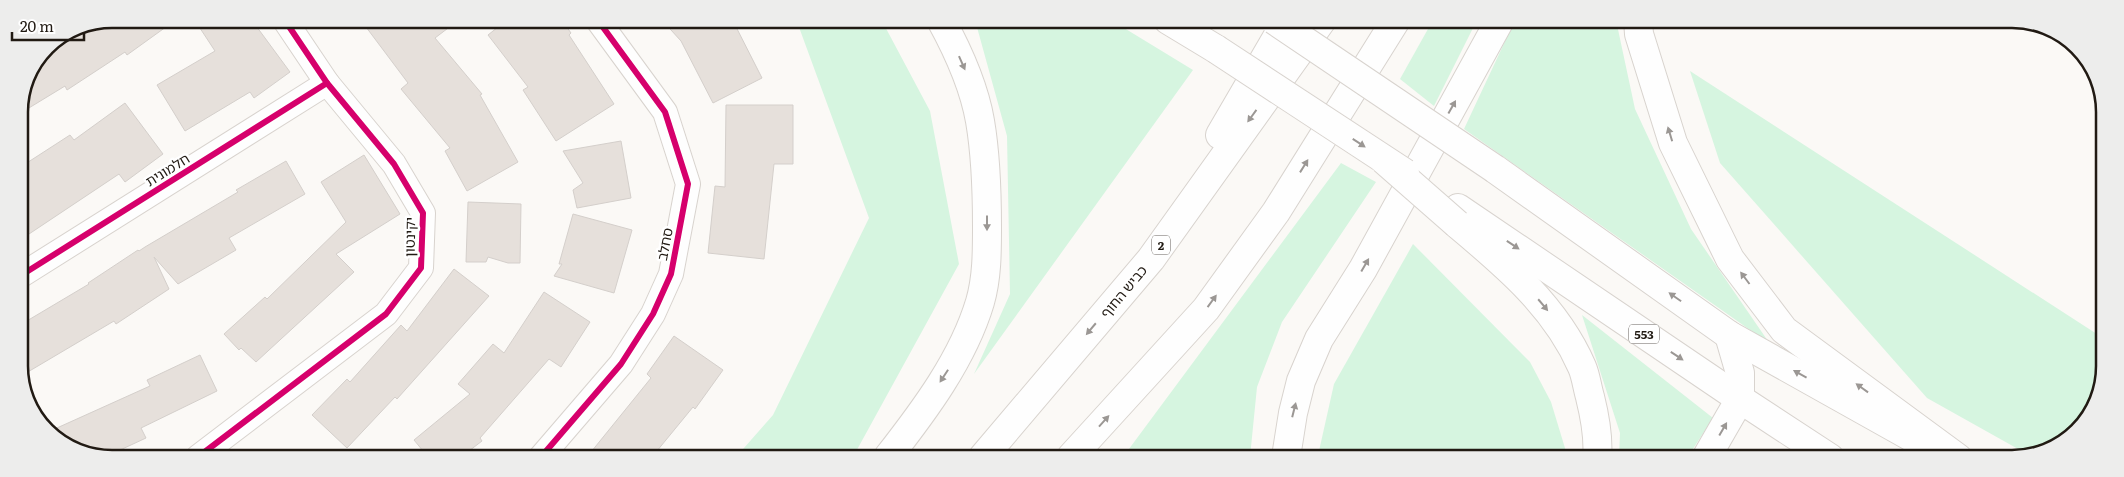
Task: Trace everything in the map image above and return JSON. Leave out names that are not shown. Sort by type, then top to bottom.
[{"type":"main road","points":[[894,450],[910,429],[959,354],[980,302],[987,264],[986,175],[980,121],[966,70],[945,28]]},
{"type":"main road","points":[[1181,28],[1384,160],[1458,216],[1530,289],[1554,317],[1568,340],[1583,369],[1591,404],[1598,449]]},
{"type":"main road","points":[[1151,259],[1281,28]]},
{"type":"main road","points":[[1286,28],[1495,169],[1729,335],[1933,449]]},
{"type":"main road","name":"כביש החוף","points":[[989,450],[1151,259],[1316,28]]},
{"type":"main road","points":[[1078,449],[1206,309],[1276,212],[1391,28]]},
{"type":"main road","points":[[1287,449],[1301,381],[1319,339],[1363,269],[1496,28]]},
{"type":"main road","points":[[1639,28],[1673,143],[1730,259],[1784,330],[1946,449]]},
{"type":"main road","name":"553","points":[[1458,216],[1816,449]]},
{"type":"main road","points":[[1711,449],[1740,400],[1740,373],[1729,335]]},
{"type":"street","name":"יקינטון","points":[[207,450],[386,314],[420,268],[423,213],[394,164],[327,83],[290,28]]},
{"type":"street","name":"סחלב","points":[[547,450],[621,364],[653,314],[671,274],[688,184],[665,112],[604,28]]},
{"type":"street","name":"חלמונית","points":[[28,271],[327,83]]},
{"type":"green space","points":[[799,28],[886,28],[930,111],[959,264],[857,450],[742,450],[773,415],[869,218]]},
{"type":"green space","points":[[977,28],[1124,28],[1193,70],[974,374],[1010,294],[1007,136]]},
{"type":"green space","points":[[1429,28],[1473,28],[1434,106],[1400,79]]},
{"type":"green space","points":[[1511,28],[1618,28],[1635,109],[1691,229],[1770,344],[1464,129]]},
{"type":"green space","points":[[1690,71],[2096,333],[2095,382],[2090,397],[2076,421],[2068,429],[2044,443],[2034,447],[2018,449],[1927,398],[1720,163]]},
{"type":"green space","points":[[1341,163],[1376,182],[1282,322],[1257,387],[1251,449],[1129,449]]},
{"type":"green space","points":[[1413,244],[1530,362],[1551,402],[1565,449],[1319,449],[1334,384]]},
{"type":"green space","points":[[1582,315],[1713,418],[1693,449],[1619,449],[1620,433]]},
{"type":"building","points":[[164,28],[127,55],[125,52],[67,90],[65,86],[28,109],[29,95],[42,65],[52,52],[65,42],[95,29]]},
{"type":"building","points":[[200,28],[258,28],[290,72],[254,98],[250,92],[185,131],[157,85],[215,51]]},
{"type":"building","points":[[367,28],[448,28],[435,38],[482,94],[480,95],[518,162],[467,191],[445,151],[450,148],[401,89],[408,83]]},
{"type":"building","points":[[497,28],[567,28],[571,33],[569,35],[614,104],[556,141],[523,90],[528,87],[488,35]]},
{"type":"building","points":[[669,28],[737,28],[762,78],[713,103],[681,41]]},
{"type":"building","points":[[125,103],[163,154],[125,182],[119,174],[28,235],[28,162],[70,135],[74,140]]},
{"type":"building","points":[[726,105],[793,105],[793,164],[774,164],[764,259],[708,253],[715,186],[725,187]]},
{"type":"building","points":[[621,141],[631,198],[577,208],[573,190],[583,183],[563,151]]},
{"type":"building","points":[[364,155],[400,214],[336,254],[354,272],[256,362],[241,348],[239,350],[224,334],[265,297],[267,299],[346,222],[321,182]]},
{"type":"building","points":[[286,161],[305,194],[229,238],[236,250],[178,284],[154,257],[169,289],[116,324],[114,321],[28,372],[28,320],[89,284],[138,250],[238,192],[236,190]]},
{"type":"building","points":[[468,202],[521,204],[520,263],[508,263],[488,257],[486,262],[466,262]]},
{"type":"building","points":[[573,214],[632,230],[614,293],[554,276],[562,264],[559,264]]},
{"type":"building","points":[[454,269],[489,296],[397,399],[395,397],[347,448],[312,415],[347,379],[350,382],[401,325],[407,331]]},
{"type":"building","points":[[544,292],[590,322],[561,367],[549,359],[480,438],[482,441],[470,450],[422,450],[414,440],[470,394],[458,384],[493,344],[504,353]]},
{"type":"building","points":[[674,336],[723,370],[695,409],[693,407],[658,450],[593,450],[651,378],[647,374]]},
{"type":"building","points":[[200,355],[217,391],[141,428],[146,438],[120,450],[95,448],[85,445],[75,441],[56,428],[150,386],[147,380]]},
{"type":"cycle path","points":[[207,450],[386,314],[421,268],[423,213],[394,164],[327,83],[290,28]]},
{"type":"cycle path","points":[[547,450],[621,364],[653,314],[671,274],[688,184],[665,112],[604,28]]},
{"type":"cycle path","points":[[28,271],[327,83]]}]
